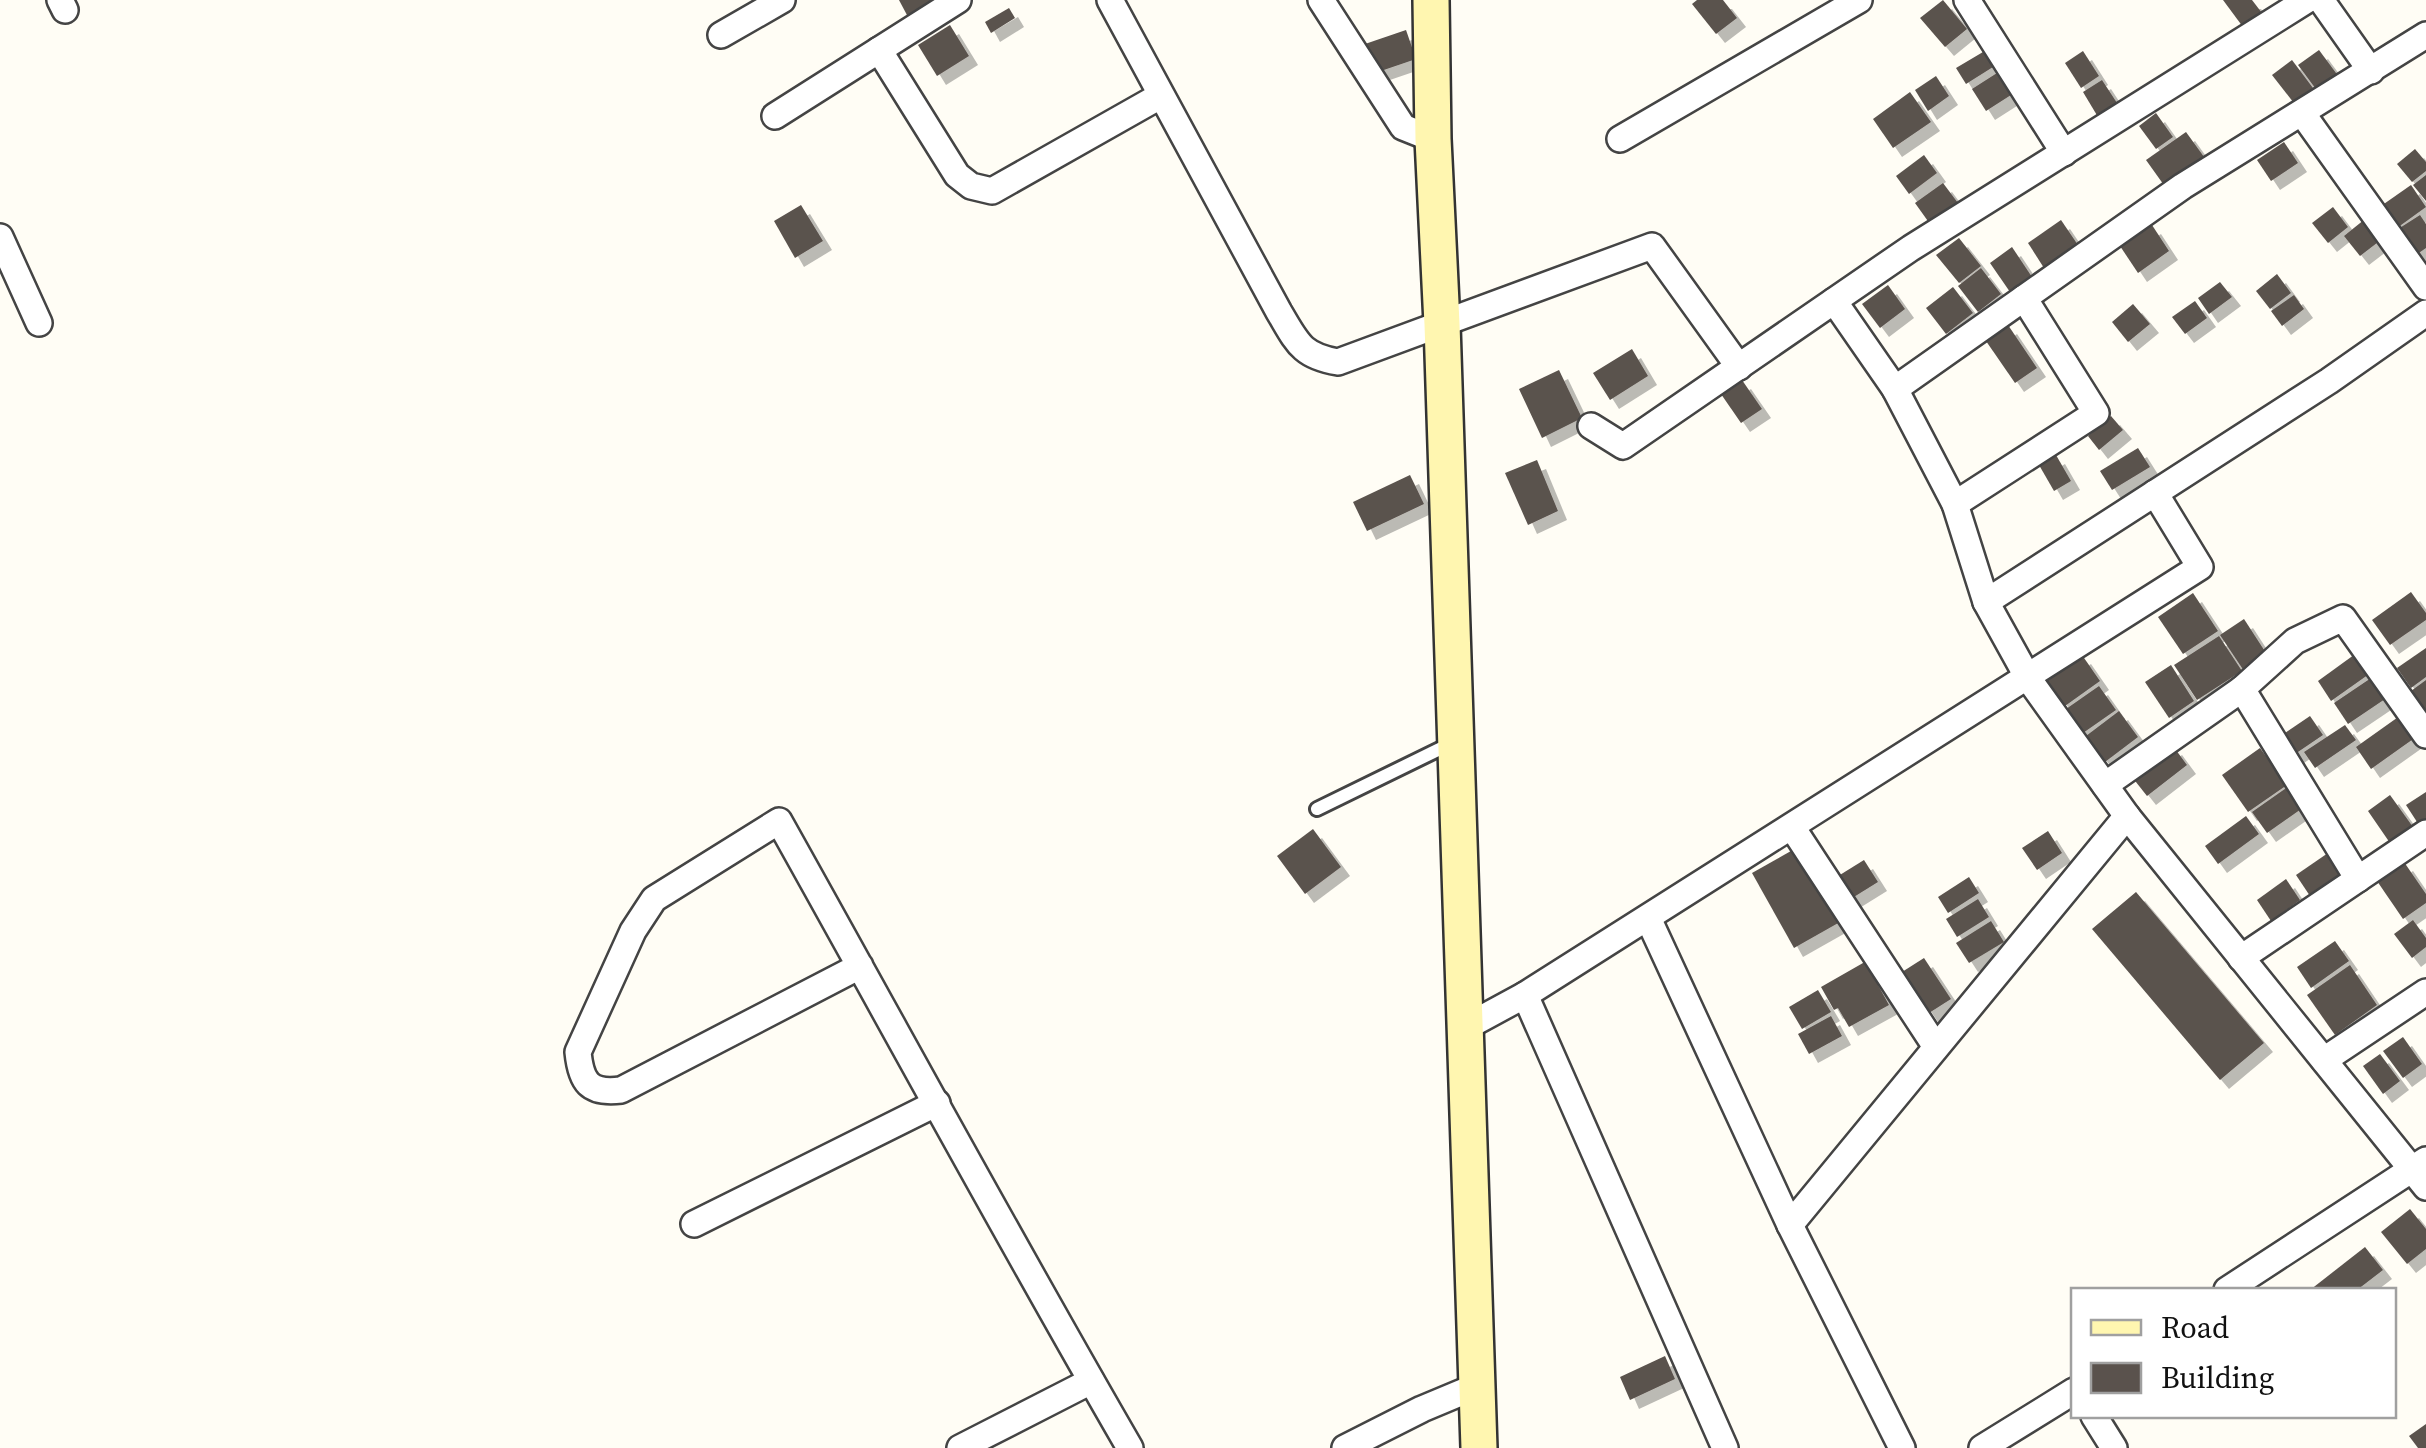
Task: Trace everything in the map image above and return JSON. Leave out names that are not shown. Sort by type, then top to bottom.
[{"type":"main road","points":[[1431,0],[1432,140],[1442,324],[1479,1448]]},
{"type":"street","points":[[721,35],[782,0]]},
{"type":"street","points":[[1110,0],[1279,312],[1299,345],[1315,358],[1338,362],[1652,246],[1738,367]]},
{"type":"street","points":[[1321,0],[1403,127],[1432,140]]},
{"type":"street","points":[[1620,138],[1859,0]]},
{"type":"street","points":[[1967,0],[2064,152]]},
{"type":"street","points":[[1590,426],[1624,446],[1911,248],[2307,0]]},
{"type":"street","points":[[2321,0],[2371,71]]},
{"type":"street","points":[[775,116],[949,2]]},
{"type":"street","points":[[1895,389],[2184,186],[2426,35]]},
{"type":"street","points":[[879,50],[957,175],[970,186],[992,190],[1160,96]]},
{"type":"street","points":[[2302,113],[2426,287]]},
{"type":"street","points":[[0,237],[40,324]]},
{"type":"street","points":[[1955,504],[2096,413],[2024,298]]},
{"type":"street","points":[[1834,301],[1895,389],[1955,504],[1986,602],[2028,678],[2127,816],[2324,1060],[2421,1172],[2230,1288]]},
{"type":"street","points":[[1986,602],[2329,381],[2426,313]]},
{"type":"street","points":[[1466,1027],[1648,918],[2200,567],[2155,493]]},
{"type":"street","points":[[2105,784],[2242,689],[2295,641],[2343,618],[2426,735]]},
{"type":"street","points":[[2242,689],[2358,880]]},
{"type":"street","points":[[1790,1225],[2127,816]]},
{"type":"street","points":[[860,966],[620,1090],[602,1092],[588,1084],[580,1071],[578,1052],[633,931],[654,899],[779,821],[1130,1448]]},
{"type":"street","points":[[1792,827],[1936,1048]]},
{"type":"street","points":[[2241,958],[2426,833]]},
{"type":"street","points":[[1648,918],[1790,1225],[1902,1448]]},
{"type":"street","points":[[2324,1060],[2426,992]]},
{"type":"street","points":[[1525,995],[1725,1448]]},
{"type":"street","points":[[694,1224],[937,1103]]},
{"type":"street","points":[[960,1448],[1091,1381]]},
{"type":"street","points":[[1345,1448],[1477,1386]]},
{"type":"street","points":[[1982,1448],[2071,1393]]},
{"type":"street","points":[[2095,1418],[2114,1448]]},
{"type":"lane","points":[[1317,810],[1456,740]]},
{"type":"building","points":[[899,0],[939,0],[908,17]]},
{"type":"building","points":[[1697,0],[1723,0],[1737,18],[1716,34],[1692,4]]},
{"type":"building","points":[[1943,0],[1967,29],[1945,47],[1920,18]]},
{"type":"building","points":[[2223,0],[2252,0],[2262,13],[2243,27]]},
{"type":"building","points":[[1009,8],[1015,18],[991,33],[985,22]]},
{"type":"building","points":[[950,25],[969,56],[937,76],[918,45]]},
{"type":"building","points":[[1406,30],[1416,59],[1375,73],[1365,44]]},
{"type":"building","points":[[2319,50],[2339,77],[2318,92],[2298,65]]},
{"type":"building","points":[[2083,51],[2099,76],[2081,88],[2065,63]]},
{"type":"building","points":[[1983,52],[1993,67],[1966,84],[1956,68]]},
{"type":"building","points":[[2292,60],[2316,92],[2297,107],[2272,75]]},
{"type":"building","points":[[1997,73],[2011,95],[1986,111],[1972,89]]},
{"type":"building","points":[[1936,76],[1949,96],[1928,111],[1915,90]]},
{"type":"building","points":[[2102,80],[2121,109],[2101,122],[2083,92]]},
{"type":"building","points":[[1910,92],[1931,122],[1893,148],[1873,119]]},
{"type":"building","points":[[2156,113],[2173,137],[2156,149],[2139,126]]},
{"type":"building","points":[[2186,132],[2207,161],[2166,188],[2146,160]]},
{"type":"building","points":[[2284,142],[2298,163],[2271,181],[2257,160]]},
{"type":"building","points":[[2415,149],[2426,162],[2426,171],[2412,182],[2397,164]]},
{"type":"building","points":[[1924,155],[1937,173],[1909,194],[1896,176]]},
{"type":"building","points":[[2426,175],[2426,201],[2413,185]]},
{"type":"building","points":[[1943,183],[1958,203],[1930,224],[1915,203]]},
{"type":"building","points":[[2411,185],[2426,207],[2397,228],[2381,206]]},
{"type":"building","points":[[801,205],[823,241],[795,258],[774,221]]},
{"type":"building","points":[[2333,207],[2348,227],[2328,243],[2312,223]]},
{"type":"building","points":[[2370,215],[2386,236],[2360,256],[2344,236]]},
{"type":"building","points":[[2420,215],[2426,224],[2426,248],[2413,257],[2395,231]]},
{"type":"building","points":[[2061,220],[2078,245],[2044,268],[2028,243]]},
{"type":"building","points":[[2152,225],[2169,251],[2138,273],[2120,246]]},
{"type":"building","points":[[1959,238],[1981,266],[1959,283],[1936,255]]},
{"type":"building","points":[[2012,247],[2032,277],[2010,292],[1990,263]]},
{"type":"building","points":[[1981,268],[2001,294],[1978,312],[1958,286]]},
{"type":"building","points":[[2277,274],[2291,293],[2270,309],[2256,291]]},
{"type":"building","points":[[2220,282],[2232,297],[2209,314],[2198,298]]},
{"type":"building","points":[[1888,285],[1905,309],[1880,328],[1862,304]]},
{"type":"building","points":[[1953,287],[1973,313],[1946,334],[1926,308]]},
{"type":"building","points":[[2294,295],[2304,309],[2282,326],[2271,311]]},
{"type":"building","points":[[2195,301],[2207,318],[2185,334],[2172,317]]},
{"type":"building","points":[[2133,304],[2150,324],[2128,342],[2112,322]]},
{"type":"building","points":[[2008,325],[2037,368],[2015,383],[1986,341]]},
{"type":"building","points":[[1632,349],[1648,376],[1610,400],[1593,373]]},
{"type":"building","points":[[1559,370],[1582,418],[1542,438],[1519,389]]},
{"type":"building","points":[[1742,380],[1762,409],[1741,423],[1721,394]]},
{"type":"building","points":[[2111,416],[2123,430],[2099,450],[2088,436]]},
{"type":"building","points":[[2138,448],[2150,467],[2112,490],[2100,471]]},
{"type":"building","points":[[2056,455],[2071,481],[2054,491],[2039,465]]},
{"type":"building","points":[[1537,460],[1558,511],[1528,525],[1505,473]]},
{"type":"building","points":[[1410,475],[1424,504],[1367,531],[1353,502]]},
{"type":"building","points":[[2411,592],[2426,613],[2426,620],[2390,645],[2372,620]]},
{"type":"building","points":[[2193,593],[2218,631],[2183,654],[2158,617]]},
{"type":"building","points":[[2244,619],[2268,656],[2244,671],[2220,635]]},
{"type":"building","points":[[2219,636],[2242,671],[2197,700],[2174,665]]},
{"type":"building","points":[[2426,648],[2426,677],[2411,688],[2397,668]]},
{"type":"building","points":[[2358,652],[2372,672],[2331,701],[2318,681]]},
{"type":"building","points":[[2082,655],[2100,681],[2065,706],[2046,680]]},
{"type":"building","points":[[2171,665],[2194,701],[2169,718],[2145,682]]},
{"type":"building","points":[[2377,674],[2391,695],[2348,724],[2334,703]]},
{"type":"building","points":[[2426,680],[2426,712],[2411,691]]},
{"type":"building","points":[[2099,686],[2116,710],[2083,733],[2066,709]]},
{"type":"building","points":[[2119,711],[2138,737],[2105,762],[2086,736]]},
{"type":"building","points":[[2401,715],[2416,737],[2371,769],[2356,747]]},
{"type":"building","points":[[2310,716],[2323,735],[2295,754],[2282,735]]},
{"type":"building","points":[[2345,725],[2356,740],[2315,768],[2304,752]]},
{"type":"building","points":[[2173,746],[2187,765],[2147,796],[2132,777]]},
{"type":"building","points":[[2260,748],[2287,785],[2248,812],[2222,775]]},
{"type":"building","points":[[2289,786],[2304,807],[2267,833],[2252,812]]},
{"type":"building","points":[[2426,792],[2426,820],[2419,825],[2406,805]]},
{"type":"building","points":[[2390,795],[2413,827],[2390,843],[2368,811]]},
{"type":"building","points":[[2246,816],[2259,834],[2218,864],[2205,846]]},
{"type":"building","points":[[1313,829],[1341,867],[1305,894],[1277,856]]},
{"type":"building","points":[[2048,831],[2062,853],[2037,870],[2022,848]]},
{"type":"building","points":[[1798,847],[1840,922],[1794,948],[1752,873]]},
{"type":"building","points":[[2328,853],[2342,873],[2310,896],[2296,875]]},
{"type":"building","points":[[1864,860],[1878,882],[1849,900],[1835,878]]},
{"type":"building","points":[[2404,862],[2426,894],[2426,903],[2403,919],[2377,881]]},
{"type":"building","points":[[1969,877],[1979,893],[1948,913],[1938,897]]},
{"type":"building","points":[[2286,879],[2300,900],[2271,921],[2257,900]]},
{"type":"building","points":[[2136,892],[2264,1043],[2220,1080],[2092,929]]},
{"type":"building","points":[[1978,899],[1989,917],[1957,937],[1946,919]]},
{"type":"building","points":[[2413,920],[2426,938],[2426,947],[2412,958],[2394,934]]},
{"type":"building","points":[[1991,921],[2004,942],[1969,963],[1956,943]]},
{"type":"building","points":[[2335,941],[2349,961],[2311,988],[2297,967]]},
{"type":"building","points":[[1924,958],[1951,999],[1929,1013],[1902,972]]},
{"type":"building","points":[[1870,959],[1889,1005],[1849,1027],[1821,987]]},
{"type":"building","points":[[2350,965],[2377,1005],[2335,1035],[2307,995]]},
{"type":"building","points":[[1818,990],[1831,1012],[1802,1029],[1789,1007]]},
{"type":"building","points":[[1831,1016],[1842,1036],[1809,1054],[1798,1034]]},
{"type":"building","points":[[2403,1037],[2422,1064],[2403,1078],[2383,1051]]},
{"type":"building","points":[[2380,1054],[2400,1081],[2383,1094],[2363,1066]]},
{"type":"building","points":[[2410,1209],[2426,1229],[2426,1249],[2407,1264],[2381,1232]]},
{"type":"building","points":[[2365,1247],[2383,1270],[2360,1288],[2313,1288]]},
{"type":"building","points":[[1665,1356],[1675,1379],[1630,1400],[1620,1377]]},
{"type":"building","points":[[2426,1424],[2426,1448],[2418,1448],[2409,1436]]}]
